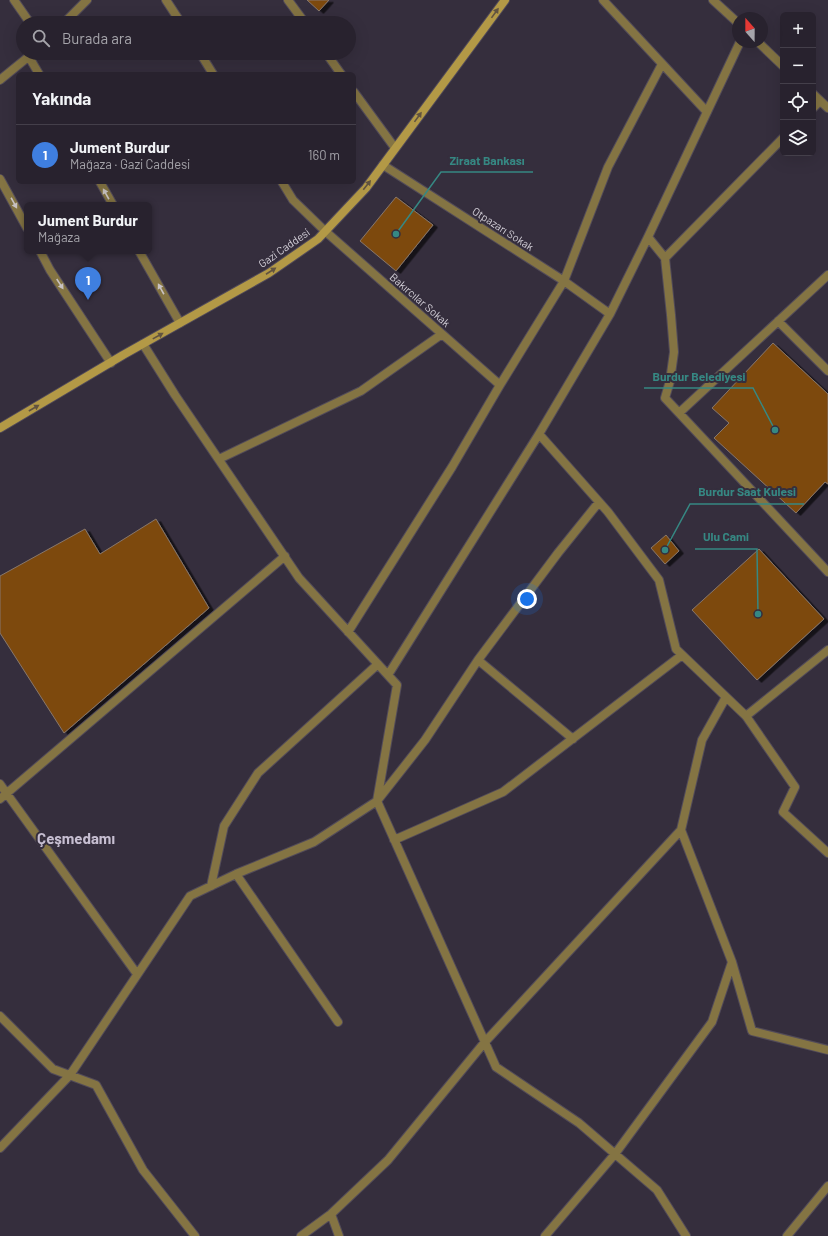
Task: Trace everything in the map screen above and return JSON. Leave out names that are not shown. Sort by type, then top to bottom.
[{"type":"main road","name":"Gazi Caddesi","points":[[0,428],[143,344],[270,273],[318,239],[366,188],[505,0]]},
{"type":"street","points":[[14,0],[25,16]]},
{"type":"street","points":[[71,16],[87,0]]},
{"type":"street","points":[[166,0],[176,16]]},
{"type":"street","points":[[288,0],[299,16]]},
{"type":"street","points":[[603,0],[707,112]]},
{"type":"street","points":[[713,0],[732,17]]},
{"type":"street","points":[[388,675],[539,434],[610,314],[737,48]]},
{"type":"street","points":[[764,48],[780,63]]},
{"type":"street","points":[[0,80],[25,60]]},
{"type":"street","points":[[33,60],[38,72]]},
{"type":"street","points":[[204,60],[212,72]]},
{"type":"street","points":[[331,60],[340,72]]},
{"type":"street","points":[[348,632],[452,467],[564,281],[608,167],[662,64]]},
{"type":"street","points":[[356,95],[395,148]]},
{"type":"street","points":[[816,97],[828,108]]},
{"type":"street","points":[[816,105],[820,101]]},
{"type":"street","points":[[664,258],[780,141]]},
{"type":"street","name":"Otpazarı Sokak","points":[[382,165],[564,281],[610,314]]},
{"type":"street","points":[[0,179],[24,223]]},
{"type":"street","points":[[101,184],[111,202]]},
{"type":"street","name":"Bakırcılar Sokak","points":[[283,184],[294,200],[325,231],[500,385]]},
{"type":"street","points":[[648,237],[664,258],[671,315],[674,352],[670,381],[665,398],[828,572]]},
{"type":"street","points":[[42,254],[50,270],[110,363]]},
{"type":"street","points":[[141,254],[180,323]]},
{"type":"street","points":[[679,413],[828,275]]},
{"type":"street","points":[[778,321],[828,371]]},
{"type":"street","points":[[219,459],[361,391],[442,334]]},
{"type":"street","points":[[143,344],[175,395],[299,578],[397,685],[377,801],[496,1067],[579,1123],[657,1190],[686,1236]]},
{"type":"street","points":[[539,434],[599,502],[659,580],[676,650],[746,716],[795,787],[783,812],[828,853]]},
{"type":"street","points":[[0,1148],[70,1075],[190,896],[236,874],[314,842],[377,801],[424,740],[478,660],[558,553],[599,502]]},
{"type":"street","points":[[3,797],[285,556]]},
{"type":"street","points":[[746,716],[828,650]]},
{"type":"street","points":[[394,840],[503,792],[682,655]]},
{"type":"street","points":[[478,660],[573,739]]},
{"type":"street","points":[[211,886],[224,826],[258,773],[378,664]]},
{"type":"street","points":[[301,1236],[331,1214],[388,1160],[484,1042],[681,830],[702,740],[726,697]]},
{"type":"street","points":[[0,784],[3,797],[137,974]]},
{"type":"street","points":[[681,830],[732,962],[752,1031],[828,1050]]},
{"type":"street","points":[[236,874],[338,1022]]},
{"type":"street","points":[[545,1236],[615,1154],[712,1022],[732,962]]},
{"type":"street","points":[[0,1016],[53,1069],[96,1085],[143,1170],[195,1236]]},
{"type":"street","points":[[787,1236],[828,1186]]},
{"type":"street","points":[[331,1214],[339,1236]]},
{"type":"building","points":[[307,0],[329,0],[319,11]]},
{"type":"building","points":[[396,197],[433,225],[396,271],[360,241]]},
{"type":"building","points":[[773,343],[828,394],[828,484],[825,482],[796,513],[714,438],[729,423],[712,408]]},
{"type":"building","points":[[156,519],[209,608],[64,733],[0,633],[0,576],[85,529],[100,554]]},
{"type":"building","points":[[666,535],[679,551],[665,564],[651,548]]},
{"type":"building","points":[[759,549],[824,619],[757,680],[692,610]]},
{"type":"place","name":"Ziraat Bankası","points":[[396,234]]},
{"type":"place","name":"Jument Burdur","points":[[88,300]]},
{"type":"place","name":"Burdur Belediyesi","points":[[775,430]]},
{"type":"place","name":"Burdur Saat Kulesi","points":[[665,550]]},
{"type":"place","name":"Ulu Cami","points":[[758,614]]},
{"type":"district","name":"Çeşmedamı","points":[[76,839]]}]
